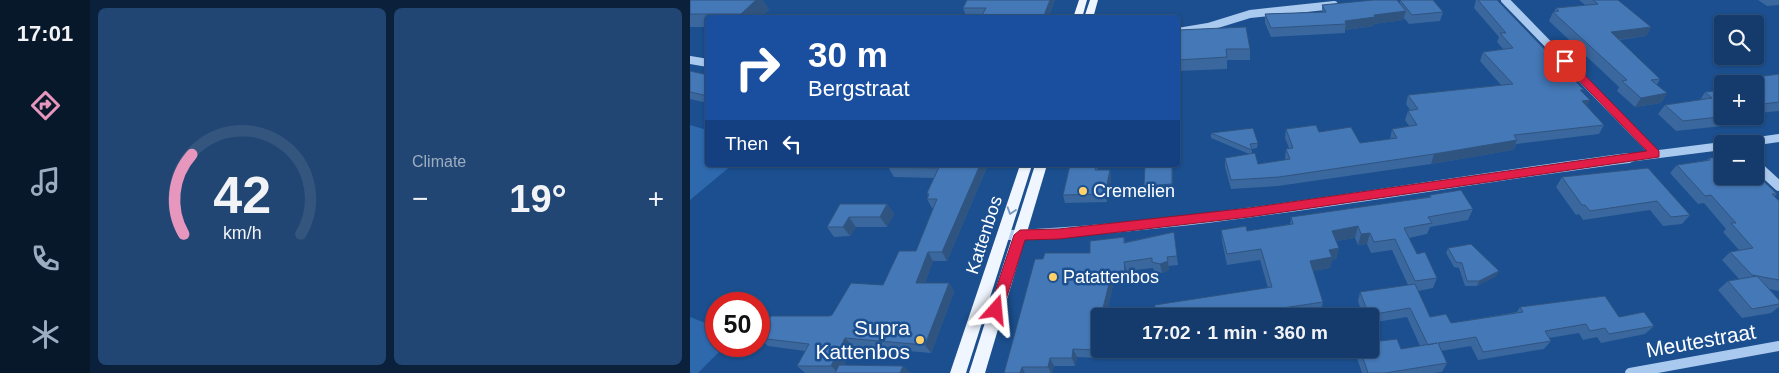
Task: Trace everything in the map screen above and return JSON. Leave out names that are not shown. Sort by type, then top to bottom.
[{"type":"main road","points":[[1078,15],[1083,0]]},
{"type":"main road","points":[[1089,15],[1094,0]]},
{"type":"main road","name":"Kattenbos","points":[[958,373],[1025,167]]},
{"type":"main road","name":"Kattenbos","points":[[977,373],[1040,167]]},
{"type":"street","points":[[1505,0],[1655,154]]},
{"type":"street","points":[[1180,32],[1208,27],[1250,14],[1346,4]]},
{"type":"street","points":[[690,60],[705,62]]},
{"type":"street","points":[[1764,140],[1779,138]]},
{"type":"street","points":[[1004,235],[1059,234],[1249,213],[1513,173],[1714,147]]},
{"type":"street","points":[[1764,172],[1779,186]]},
{"type":"street","name":"Meutestraat","points":[[1630,373],[1779,346]]},
{"type":"shaded area","points":[[690,125],[705,129],[705,167],[730,167],[690,200]]},
{"type":"shaded area","points":[[690,317],[705,323],[705,357],[714,357],[698,373],[690,373]]},
{"type":"building","points":[[690,0],[756,0],[741,14],[690,14]]},
{"type":"building","points":[[967,0],[1050,0],[1044,15],[982,15],[986,8],[963,8]]},
{"type":"building","points":[[1373,0],[1397,0],[1406,11],[1345,21],[1346,24],[1271,28],[1265,14],[1326,12],[1322,5]]},
{"type":"building","points":[[1400,0],[1433,0],[1443,12],[1412,15]]},
{"type":"building","points":[[1478,0],[1497,0],[1584,90],[1580,90],[1590,100],[1582,101],[1604,125],[1514,135],[1517,140],[1279,177],[1231,180],[1225,158],[1255,153],[1258,164],[1290,159],[1286,149],[1293,148],[1286,129],[1316,125],[1319,132],[1351,127],[1360,143],[1397,138],[1392,129],[1417,125],[1408,111],[1418,109],[1408,95],[1513,84],[1483,52],[1513,48],[1500,33],[1506,33]]},
{"type":"building","points":[[1593,0],[1618,0],[1651,27],[1611,32],[1660,79],[1651,80],[1667,93],[1641,98],[1622,81],[1627,80],[1553,12],[1559,11],[1556,8],[1598,4]]},
{"type":"building","points":[[1246,27],[1250,49],[1226,49],[1227,57],[1180,60],[1180,30]]},
{"type":"building","points":[[690,71],[705,74],[705,95],[690,92]]},
{"type":"building","points":[[1779,74],[1779,102],[1764,104],[1764,76]]},
{"type":"building","points":[[1714,91],[1714,117],[1683,121],[1665,105],[1712,98],[1705,92]]},
{"type":"building","points":[[1253,128],[1258,143],[1250,144],[1252,150],[1211,133]]},
{"type":"building","points":[[1709,158],[1714,158],[1714,185],[1764,185],[1764,182],[1777,194],[1772,194],[1779,201],[1779,280],[1752,275],[1730,252],[1753,248],[1731,223],[1736,223],[1711,195],[1705,196],[1677,165],[1710,160]]},
{"type":"building","points":[[888,167],[937,167],[937,168]]},
{"type":"building","points":[[939,167],[979,167],[942,252],[928,252],[916,283],[949,283],[925,345],[845,338],[831,366],[797,366],[809,344],[770,339],[771,316],[829,316],[832,315],[851,283],[883,285],[899,251],[916,251],[937,199],[927,199],[929,194],[927,193]]},
{"type":"building","points":[[1070,167],[1096,167],[1095,170],[1110,170],[1105,194],[1063,195]]},
{"type":"building","points":[[1145,167],[1172,167],[1172,184],[1144,186]]},
{"type":"building","points":[[1648,168],[1690,215],[1671,217],[1657,201],[1590,211],[1585,205],[1582,205],[1562,177]]},
{"type":"building","points":[[1461,190],[1473,209],[1428,217],[1432,223],[1404,228],[1417,254],[1425,252],[1437,278],[1415,281],[1395,239],[1374,242],[1370,233],[1361,234],[1358,226],[1332,231],[1339,248],[1329,250],[1332,257],[1310,261],[1323,302],[1283,308],[1154,308],[1155,305],[1272,287],[1261,249],[1227,254],[1221,230],[1246,226],[1247,231],[1293,224],[1291,217],[1431,197],[1430,195]]},
{"type":"building","points":[[840,204],[887,204],[880,217],[849,217],[843,227],[827,227]]},
{"type":"building","points":[[1174,232],[1177,256],[1167,257],[1168,261],[1160,264],[1152,262],[1152,258],[1124,262],[1125,271],[1112,272],[1103,308],[1091,308],[1091,350],[1073,349],[1072,358],[1050,358],[1048,367],[1022,367],[1020,373],[1004,373],[1035,259],[1043,259],[1045,253],[1090,253],[1090,241],[1124,237],[1124,243]]},
{"type":"building","points":[[1471,244],[1499,271],[1479,281],[1467,281],[1462,263],[1456,262],[1448,248]]},
{"type":"building","points":[[1757,276],[1779,300],[1779,304],[1752,309],[1728,281]]},
{"type":"building","points":[[1415,284],[1430,317],[1446,314],[1451,323],[1523,312],[1520,307],[1605,296],[1619,317],[1644,312],[1654,326],[1609,334],[1605,328],[1590,331],[1586,324],[1545,331],[1551,341],[1483,352],[1476,337],[1438,343],[1447,363],[1385,373],[1368,373],[1363,358],[1379,358],[1379,338],[1380,341],[1397,339],[1401,349],[1428,345],[1410,308],[1379,313],[1379,308],[1366,308],[1360,292]]},
{"type":"building","points":[[839,365],[903,366],[900,373],[835,373]]},
{"type":"place","name":"Cremelien","points":[[1083,191]]},
{"type":"place","name":"Patattenbos","points":[[1053,277]]},
{"type":"place","name":"Supra Kattenbos","points":[[920,340]]},
{"type":"route","points":[[996,310],[1020,235],[1059,234],[1249,213],[1513,173],[1655,154],[1565,61]]}]
